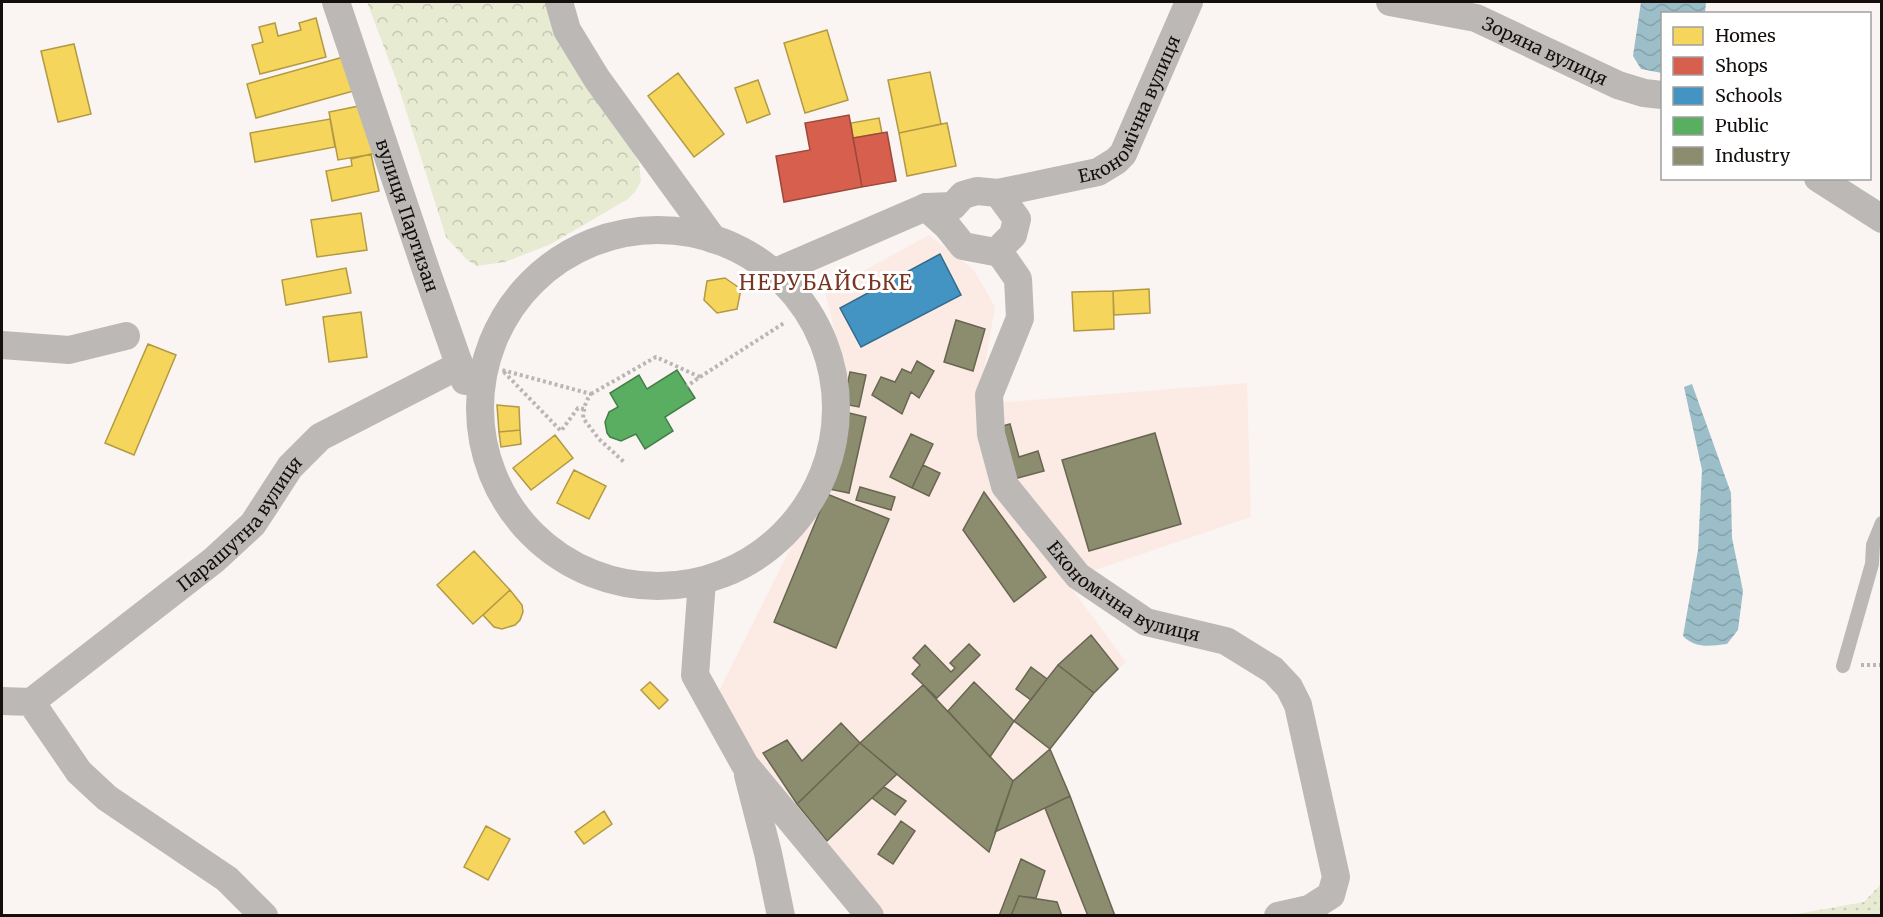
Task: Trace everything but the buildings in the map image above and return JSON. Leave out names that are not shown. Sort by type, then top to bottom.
[{"type":"street","name":"вулиця Партизан","points":[[336,2],[426,273],[481,428]]},
{"type":"street","points":[[559,2],[567,30],[597,79],[712,238]]},
{"type":"street","name":"Економічна вулиця","points":[[773,273],[942,213],[963,195],[990,191],[998,193],[1098,172],[1116,161],[1123,154],[1188,2]]},
{"type":"street","name":"Зоряна вулиця","points":[[1390,2],[1476,18],[1618,85],[1644,93],[1661,95]]},
{"type":"street","points":[[1821,180],[1881,219]]},
{"type":"street","points":[[942,213],[963,246],[1000,253],[1000,248],[1013,235],[1017,219],[998,193]]},
{"type":"street","points":[[668,231],[712,238],[740,250],[773,273],[796,295],[810,315],[826,348],[836,392],[835,427],[831,450],[819,485],[809,503],[791,526],[759,555],[735,569],[702,581],[665,586],[631,585],[589,573],[555,555],[526,528],[497,487],[489,467],[481,428],[480,393],[485,363],[507,314],[519,297],[548,269],[580,248],[609,237],[628,233],[668,231]]},
{"type":"street","name":"Економічна вулиця","points":[[1000,253],[1018,279],[1020,318],[989,395],[991,435],[1005,486],[1078,576],[1146,622],[1226,642],[1273,670],[1289,687],[1298,705],[1336,877],[1331,895],[1309,909],[1278,915]]},
{"type":"street","points":[[2,345],[69,350],[126,336]]},
{"type":"street","name":"Парашутна вулиця","points":[[31,702],[214,560],[253,524],[290,467],[320,437],[459,364]]},
{"type":"street","points":[[702,581],[695,675],[745,765],[870,915]]},
{"type":"street","points":[[2,701],[31,702],[79,772],[107,798],[227,879],[264,915]]},
{"type":"street","points":[[745,765],[782,915]]},
{"type":"lane","points":[[1844,666],[1872,564],[1873,545],[1881,523]]},
{"type":"path","points":[[687,386],[784,322]]},
{"type":"path","points":[[625,463],[599,439],[583,418],[585,402],[591,394],[656,357],[700,377]]},
{"type":"path","points":[[584,409],[578,408],[561,431],[502,370],[591,394]]},
{"type":"shaded area","points":[[929,235],[974,270],[995,307],[980,393],[993,482],[1126,662],[1094,693],[1050,749],[1116,915],[857,915],[717,695],[820,489],[842,361],[825,292]]},
{"type":"shaded area","points":[[1247,383],[1251,517],[1089,572],[1009,479],[993,403]]},
{"type":"green space","points":[[367,2],[549,2],[623,130],[639,163],[641,181],[635,192],[628,199],[551,244],[505,262],[477,266],[467,260],[446,237],[396,79]]},
{"type":"green space","points":[[1881,884],[1881,915],[1791,915],[1864,902]]},
{"type":"water","points":[[1641,2],[1706,2],[1705,12],[1661,12],[1661,73],[1641,69],[1633,56]]},
{"type":"water","points":[[1692,384],[1731,493],[1732,538],[1743,591],[1738,630],[1727,644],[1703,646],[1683,636],[1698,550],[1702,470],[1684,387]]},
{"type":"district","name":"НЕРУБАЙСЬКЕ","points":[[826,282]]}]
